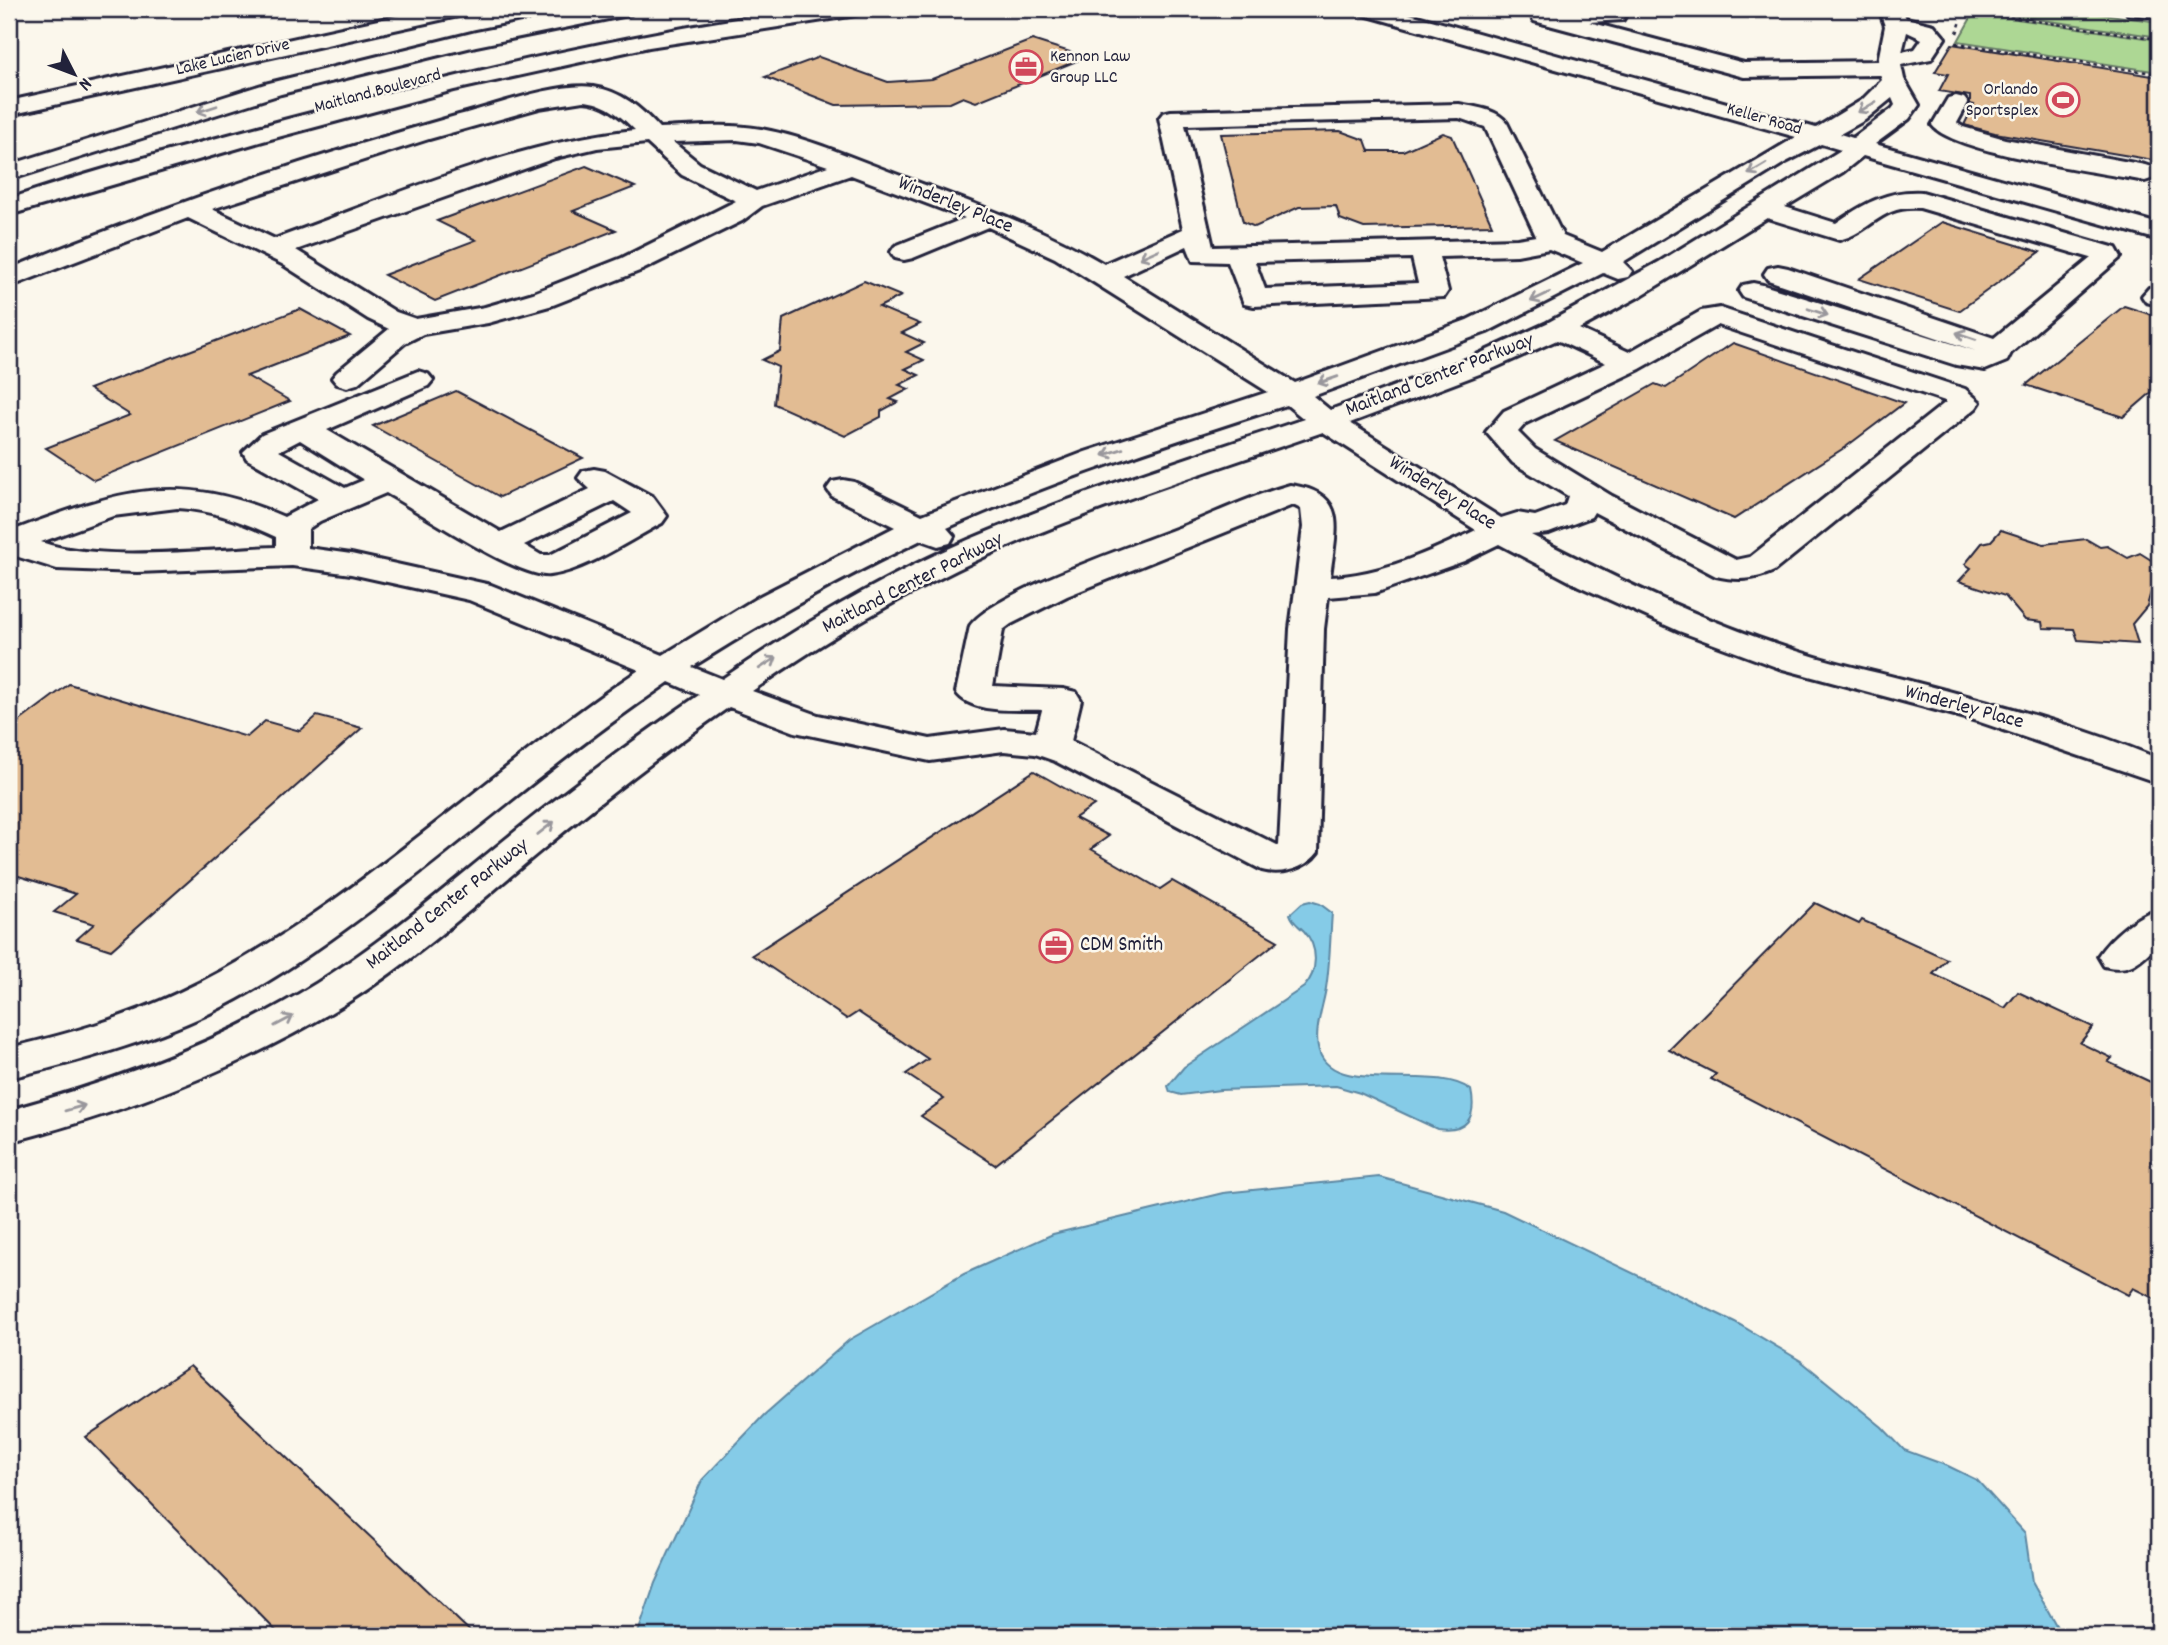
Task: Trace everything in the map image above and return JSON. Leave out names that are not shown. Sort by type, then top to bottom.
[{"type":"main road","name":"Lake Lucien Drive","points":[[9,108],[118,85],[241,54],[457,9]]},
{"type":"main road","points":[[273,89],[431,39],[547,9]]},
{"type":"main road","name":"Maitland Boulevard","points":[[9,173],[273,89],[476,39],[623,9]]},
{"type":"main road","name":"Maitland Boulevard","points":[[9,206],[368,93],[528,52],[756,9]]},
{"type":"main road","points":[[58,190],[441,86],[662,40],[850,9]]},
{"type":"main road","name":"Keller Road","points":[[1369,9],[1845,135],[2135,187],[2159,216]]},
{"type":"main road","points":[[1610,9],[1615,15],[1542,16],[1744,70],[1891,70],[1923,54],[1934,37],[1926,30],[1894,16],[1891,70],[1879,99],[1845,135]]},
{"type":"main road","points":[[2136,9],[2159,11]]},
{"type":"main road","name":"Keller Road","points":[[1437,10],[2159,232]]},
{"type":"main road","points":[[1845,135],[1902,114],[1908,105],[1891,70]]},
{"type":"main road","points":[[9,279],[191,209],[327,161],[512,108],[590,93],[608,97],[627,108],[683,165],[753,201]]},
{"type":"main road","points":[[1956,103],[1944,125],[1952,133],[2135,187]]},
{"type":"main road","points":[[1199,244],[1171,118],[1459,111],[1482,116],[1495,123],[1552,241],[1594,268],[1640,286]]},
{"type":"main road","name":"Winderley Place","points":[[274,249],[438,188],[548,152],[597,141],[651,135],[737,133],[761,136],[853,166],[988,218],[1064,253],[1290,393],[1324,420],[1508,527],[1591,579],[1691,625],[1791,661],[1990,713],[2116,754],[2159,772]]},
{"type":"main road","name":"Maitland Center Parkway","points":[[9,1126],[81,1107],[156,1081],[249,1040],[326,996],[363,972],[665,733],[723,692],[830,625],[967,553],[1097,499],[1446,378],[1558,330],[1640,286],[1843,160],[1845,135]]},
{"type":"main road","name":"Maitland Center Parkway","points":[[9,1063],[145,1024],[218,990],[258,967],[333,916],[583,726],[666,668],[786,595],[923,527],[1055,472],[1443,340],[1511,310],[1594,268],[1845,135]]},
{"type":"main road","points":[[348,378],[395,337],[416,327],[488,315],[575,287],[733,215],[753,201],[853,166]]},
{"type":"main road","points":[[1909,198],[2107,254],[2108,257],[1997,349],[1997,355],[1991,360],[1968,359],[1754,291],[1887,201],[1909,198]]},
{"type":"main road","points":[[191,209],[274,249],[348,292],[391,322],[416,327]]},
{"type":"main road","points":[[1764,209],[1839,232]]},
{"type":"main road","points":[[904,252],[988,218]]},
{"type":"main road","points":[[1113,282],[1199,244],[1239,254],[1269,253],[1295,239],[1324,245],[1335,252],[1517,247],[1552,241]]},
{"type":"main road","points":[[1517,247],[1546,262],[1594,268]]},
{"type":"main road","points":[[1239,254],[1254,298],[1434,291],[1423,250]]},
{"type":"main road","points":[[1778,274],[1972,338],[1997,349]]},
{"type":"main road","points":[[1720,316],[1955,395],[1965,402],[1762,565],[1749,570],[1728,569],[1586,498],[1524,456],[1501,432],[1515,417],[1630,362],[1711,317],[1720,316]]},
{"type":"main road","points":[[1558,330],[1630,362]]},
{"type":"main road","points":[[342,499],[258,452],[274,440],[418,380]]},
{"type":"main road","points":[[313,425],[308,432],[314,437],[499,545],[537,564],[547,566],[562,562],[651,516],[642,503],[604,484],[499,545]]},
{"type":"main road","points":[[292,544],[292,526],[309,514],[388,481]]},
{"type":"main road","points":[[843,489],[923,527],[967,553]]},
{"type":"main road","points":[[10,543],[53,524],[105,509],[175,500],[200,500],[225,505],[247,511],[292,544],[384,571],[479,592],[808,724],[930,750],[1004,740],[1051,746],[1276,861],[1298,852],[1307,629],[1320,511],[1314,502],[1302,496],[1290,495],[1055,589],[999,617],[987,626],[974,692],[992,698],[1063,700],[1051,746]]},
{"type":"main road","points":[[1312,587],[1363,586],[1452,554],[1508,527],[1538,526],[1580,510],[1586,498]]},
{"type":"main road","points":[[10,543],[57,559],[137,562],[292,544]]},
{"type":"main road","points":[[505,603],[537,564]]},
{"type":"main road","points":[[2119,956],[2159,922]]},
{"type":"path","points":[[1982,13],[2159,39]]},
{"type":"path","points":[[1948,41],[2159,74]]},
{"type":"green space","points":[[2011,9],[2068,9],[2159,22],[2159,37],[2008,15]]},
{"type":"green space","points":[[1983,14],[2159,40],[2159,72],[1958,41],[1972,16]]},
{"type":"water","points":[[1310,901],[1320,904],[1332,913],[1327,979],[1317,1036],[1319,1051],[1328,1065],[1344,1073],[1364,1077],[1455,1082],[1471,1090],[1471,1116],[1463,1126],[1456,1129],[1437,1129],[1360,1093],[1336,1086],[1220,1090],[1181,1095],[1170,1092],[1168,1086],[1184,1067],[1304,987],[1309,981],[1315,959],[1312,944],[1290,914],[1302,903]]},
{"type":"water","points":[[1379,1177],[1503,1211],[1735,1322],[1801,1361],[1882,1427],[1904,1450],[1977,1480],[2025,1533],[2032,1582],[2062,1636],[637,1636],[655,1583],[702,1480],[764,1415],[849,1340],[964,1274],[1053,1234],[1223,1193]]},
{"type":"building","points":[[1032,40],[1086,57],[976,102],[963,97],[950,103],[836,105],[765,77],[819,57],[888,82],[932,79]]},
{"type":"building","name":"Orlando Sportsplex","points":[[1952,44],[2159,77],[2159,161],[1995,133],[1964,125],[1974,105],[1970,104],[1970,96],[1939,91],[1948,74],[1935,72]]},
{"type":"building","points":[[1340,131],[1365,140],[1369,151],[1403,151],[1443,133],[1452,136],[1492,225],[1364,228],[1340,219],[1336,206],[1299,207],[1255,227],[1243,222],[1221,134]]},
{"type":"building","points":[[586,166],[635,187],[573,211],[616,230],[435,301],[384,275],[476,240],[437,221]]},
{"type":"building","points":[[1942,222],[2040,252],[1959,311],[1859,279]]},
{"type":"building","points":[[864,281],[901,296],[879,307],[920,324],[902,333],[924,343],[906,352],[924,360],[905,369],[919,375],[899,385],[909,389],[890,399],[898,402],[881,411],[881,417],[845,436],[774,404],[778,367],[762,360],[780,351],[783,319]]},
{"type":"building","points":[[2124,306],[2159,317],[2159,386],[2123,417],[2026,385]]},
{"type":"building","points":[[300,309],[350,336],[247,376],[290,401],[94,480],[46,448],[130,415],[89,389]]},
{"type":"building","points":[[1733,343],[1904,403],[1847,446],[1734,519],[1555,441],[1655,384],[1666,388]]},
{"type":"building","points":[[456,391],[583,458],[500,497],[373,426]]},
{"type":"building","points":[[2001,530],[2044,544],[2086,539],[2100,547],[2107,546],[2128,558],[2140,553],[2159,565],[2159,586],[2152,588],[2147,606],[2132,624],[2138,644],[2078,640],[2074,629],[2043,628],[2042,622],[2025,620],[2005,596],[1959,581],[1971,568],[1965,564],[1982,543],[1991,541]]},
{"type":"building","points":[[69,684],[247,737],[265,721],[300,731],[317,716],[362,728],[111,950],[77,939],[94,924],[54,912],[76,894],[9,873],[9,729]]},
{"type":"building","points":[[1034,771],[1094,805],[1075,818],[1109,836],[1091,849],[1160,889],[1172,881],[1278,941],[995,1165],[921,1116],[944,1099],[906,1074],[928,1059],[858,1012],[847,1019],[752,955]]},
{"type":"building","points":[[1815,903],[1859,924],[1862,920],[1947,959],[1933,974],[2005,1008],[2018,992],[2093,1027],[2080,1043],[2112,1058],[2108,1062],[2159,1086],[2159,1301],[2133,1288],[2128,1295],[1711,1079],[1716,1074],[1669,1050]]},
{"type":"building","points":[[190,1366],[475,1636],[281,1636],[86,1437]]},
{"type":"place","name":"Kennon Law Group LLC","points":[[1026,67]]},
{"type":"place","name":"Orlando Sportsplex","points":[[2063,100]]},
{"type":"place","name":"CDM Smith","points":[[1056,946]]}]
